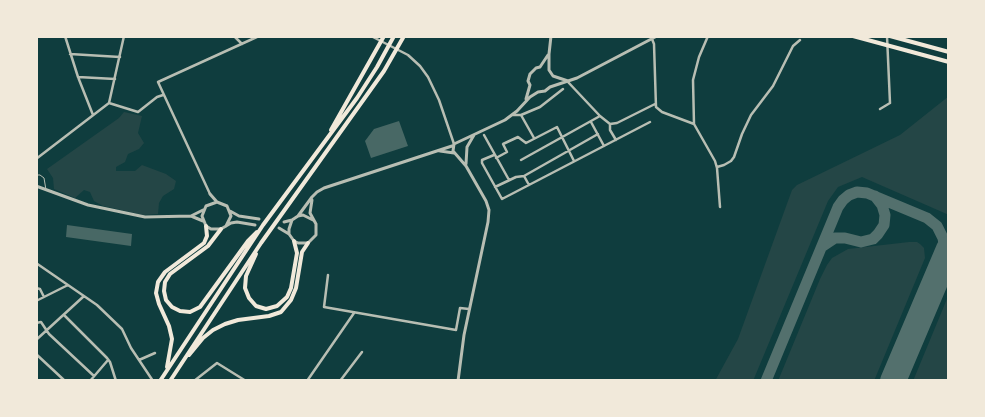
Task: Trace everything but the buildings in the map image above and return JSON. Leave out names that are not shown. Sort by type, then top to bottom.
[{"type":"highway","points":[[323,142],[384,36]]},
{"type":"highway","points":[[221,229],[208,246],[170,274],[165,282],[166,300],[180,312],[190,312],[200,307],[357,98],[394,36]]},
{"type":"highway","points":[[170,381],[261,243],[384,71],[404,36]]},
{"type":"highway","points":[[853,36],[949,62]]},
{"type":"highway","points":[[889,36],[949,52]]},
{"type":"highway","points":[[166,371],[172,338],[156,293],[158,282],[165,272],[204,243],[207,236],[206,226]]},
{"type":"highway","points":[[261,243],[246,276],[245,288],[248,298],[256,306],[266,308],[277,306],[287,297],[291,288],[297,252],[294,240]]},
{"type":"highway","points":[[160,381],[250,242]]},
{"type":"highway","points":[[183,360],[203,338],[225,324],[281,312],[291,300],[296,288],[302,252],[308,243]]},
{"type":"street","points":[[64,36],[93,115]]},
{"type":"street","points":[[36,159],[109,103],[124,36]]},
{"type":"street","points":[[234,36],[242,44]]},
{"type":"street","points":[[216,202],[210,194],[158,82],[258,36]]},
{"type":"street","points":[[551,36],[548,54],[549,70],[553,76],[568,82],[610,124],[617,123],[655,104]]},
{"type":"street","points":[[284,222],[298,216],[312,197],[324,188],[438,151],[456,143],[512,115],[538,92],[568,82],[657,36]]},
{"type":"street","points":[[708,36],[699,57],[693,80],[694,124],[717,167],[720,207]]},
{"type":"street","points":[[880,109],[890,103],[889,36]]},
{"type":"street","points":[[372,37],[408,55],[428,77],[456,143],[456,154],[466,166],[486,200],[488,222],[469,310],[458,381]]},
{"type":"street","points":[[652,39],[654,44],[655,104],[662,112],[694,124]]},
{"type":"street","points":[[717,167],[724,166],[734,157],[742,134],[752,115],[773,86],[794,46],[800,40]]},
{"type":"street","points":[[70,54],[120,57]]},
{"type":"street","points":[[525,102],[530,85],[530,74],[540,67],[548,54]]},
{"type":"street","points":[[540,67],[549,70]]},
{"type":"street","points":[[550,87],[553,76]]},
{"type":"street","points":[[78,77],[115,79]]},
{"type":"street","points":[[530,85],[538,92]]},
{"type":"street","points":[[512,115],[522,115],[540,107],[563,89]]},
{"type":"street","points":[[109,103],[138,112],[157,97],[164,95]]},
{"type":"street","points":[[522,115],[534,138]]},
{"type":"street","points":[[520,160],[600,116]]},
{"type":"street","points":[[591,122],[604,146]]},
{"type":"street","points":[[574,161],[557,127],[526,143],[518,137],[503,144],[507,152],[482,160],[482,163],[502,199],[650,122]]},
{"type":"street","points":[[610,124],[610,130],[616,140]]},
{"type":"street","points":[[466,166],[467,147],[474,134]]},
{"type":"street","points":[[495,187],[509,180],[524,176],[598,134]]},
{"type":"street","points":[[484,135],[509,180]]},
{"type":"street","points":[[456,143],[465,143],[467,147]]},
{"type":"street","points":[[438,151],[462,155],[466,152]]},
{"type":"street","points":[[524,176],[529,185]]},
{"type":"street","points":[[36,186],[88,205],[145,217],[191,216],[203,221]]},
{"type":"street","points":[[210,194],[211,203]]},
{"type":"street","points":[[280,228],[294,240],[303,244],[308,243],[316,235],[317,230],[310,213],[312,197]]},
{"type":"street","points":[[191,216],[203,210],[211,203],[216,202],[227,206],[230,211],[239,216],[259,219]]},
{"type":"street","points":[[203,210],[203,221],[206,226],[216,230],[237,222],[255,225]]},
{"type":"street","points":[[226,226],[229,222],[230,211]]},
{"type":"street","points":[[298,216],[303,215],[313,220]]},
{"type":"street","points":[[289,234],[292,220]]},
{"type":"street","points":[[37,264],[97,305],[122,330],[153,381]]},
{"type":"street","points":[[328,275],[324,307],[354,314],[456,330],[460,308],[469,310]]},
{"type":"street","points":[[36,301],[68,285]]},
{"type":"street","points":[[36,288],[40,288],[44,297]]},
{"type":"street","points":[[36,340],[84,296]]},
{"type":"street","points":[[307,381],[354,314]]},
{"type":"street","points":[[64,315],[108,360],[116,381]]},
{"type":"street","points":[[36,323],[41,322],[47,331],[94,376]]},
{"type":"street","points":[[340,381],[362,352]]},
{"type":"street","points":[[139,360],[155,353]]},
{"type":"street","points":[[36,354],[66,381]]},
{"type":"street","points":[[90,381],[108,360]]},
{"type":"street","points":[[194,381],[216,363],[243,380]]},
{"type":"lane","points":[[36,175],[44,178],[46,190]]},
{"type":"shaded area","points":[[949,96],[949,215],[862,177],[838,187],[828,201],[753,381],[715,381],[738,339],[792,190],[797,185],[900,135]]},
{"type":"shaded area","points":[[124,112],[142,116],[138,133],[144,143],[139,149],[128,154],[125,162],[116,167],[116,171],[135,171],[142,165],[166,174],[176,181],[174,189],[163,196],[159,203],[158,214],[143,215],[103,206],[94,201],[90,192],[84,190],[75,198],[54,189],[53,178],[47,169],[119,118]]},
{"type":"shaded area","points":[[917,242],[924,248],[925,258],[874,381],[778,381],[820,279],[832,258],[848,249]]},
{"type":"shaded area","points":[[949,294],[949,381],[913,381]]},
{"type":"taxiway","points":[[766,381],[838,207],[849,195],[857,192],[867,193],[927,218],[937,226],[943,238],[945,251],[936,279]]},
{"type":"taxiway","points":[[823,246],[835,238],[845,238],[861,242],[873,239],[884,225],[885,215],[882,205],[875,196]]},
{"type":"runway","points":[[893,381],[949,249]]}]
